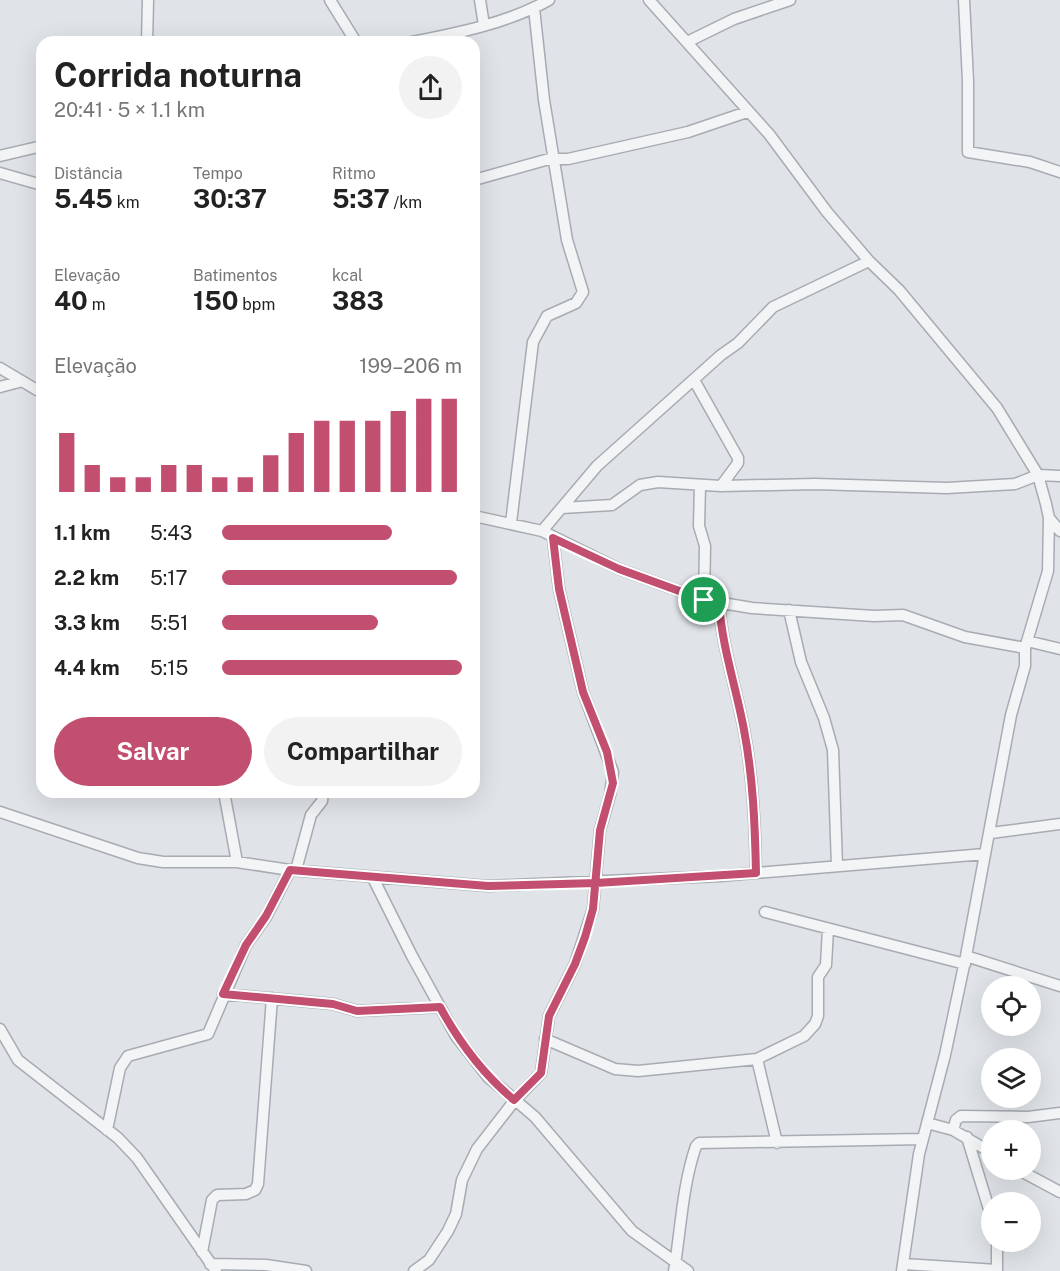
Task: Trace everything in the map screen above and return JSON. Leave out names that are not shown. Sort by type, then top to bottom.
[{"type":"street","points":[[147,36],[148,0]]},
{"type":"street","points":[[330,0],[352,36]]},
{"type":"street","points":[[480,0],[484,25]]},
{"type":"street","points":[[437,36],[484,25],[534,8],[549,0]]},
{"type":"street","points":[[649,0],[769,134],[827,212],[869,261],[899,290],[997,408],[1038,475],[1057,524],[1048,571],[1026,644],[1025,666],[1011,715],[991,833],[965,960],[923,1139],[903,1267],[997,1270],[997,1252]]},
{"type":"street","points":[[687,42],[734,19],[790,0]]},
{"type":"street","points":[[964,0],[968,81],[968,152],[1030,162],[1060,172]]},
{"type":"street","points":[[511,523],[533,342],[547,316],[576,303],[583,292],[570,253],[544,100],[534,8]]},
{"type":"street","points":[[480,178],[555,159],[568,159],[688,132],[747,112]]},
{"type":"street","points":[[0,156],[36,147]]},
{"type":"street","points":[[0,173],[36,183]]},
{"type":"street","points":[[542,531],[597,466],[744,338],[773,308],[869,261]]},
{"type":"street","points":[[0,368],[19,382],[36,390]]},
{"type":"street","points":[[694,380],[738,458],[738,464],[721,486]]},
{"type":"street","points":[[0,387],[19,382]]},
{"type":"street","points":[[562,508],[612,505],[643,484],[721,486],[815,484],[974,488],[1016,484],[1038,475],[1060,476]]},
{"type":"street","points":[[700,485],[699,526],[705,546],[704,600]]},
{"type":"street","points":[[480,517],[542,531],[619,569],[704,600],[789,610],[874,616],[903,615],[965,637],[1060,649]]},
{"type":"street","points":[[414,1271],[429,1260],[448,1231],[456,1214],[469,1163],[514,1100],[541,1073],[549,1016],[575,964],[585,937],[596,883],[600,830],[610,795],[613,772],[583,692],[559,589],[553,538]]},
{"type":"street","points":[[719,603],[721,636],[744,728],[750,769],[756,873]]},
{"type":"street","points":[[789,610],[801,662],[824,718],[833,750],[837,866]]},
{"type":"street","points":[[225,798],[237,862]]},
{"type":"street","points":[[107,1130],[123,1062],[128,1056],[208,1034],[223,994],[246,945],[293,870],[311,815],[322,798]]},
{"type":"street","points":[[0,812],[138,858],[163,862],[237,862],[373,878],[488,886],[596,883],[756,873],[985,854]]},
{"type":"street","points":[[991,833],[1060,824]]},
{"type":"street","points":[[373,878],[456,1036],[488,1077],[535,1117],[632,1231],[674,1266],[688,1271]]},
{"type":"street","points":[[765,912],[828,929],[965,960],[1060,986]]},
{"type":"street","points":[[545,1039],[615,1069],[638,1071],[757,1059],[804,1036],[814,1024],[818,1016],[818,977],[826,965],[828,929]]},
{"type":"street","points":[[223,994],[333,1004],[357,1011],[440,1007]]},
{"type":"street","points":[[202,1252],[212,1200],[217,1195],[246,1194],[255,1190],[258,1184],[272,998]]},
{"type":"street","points":[[0,1029],[18,1060],[107,1130],[150,1174],[212,1268],[266,1265],[306,1271]]},
{"type":"street","points":[[757,1059],[777,1143]]},
{"type":"street","points":[[953,1130],[956,1120],[961,1116],[1028,1117],[1060,1113]]},
{"type":"street","points":[[927,1123],[953,1130],[981,1146]]},
{"type":"street","points":[[967,1137],[984,1192]]},
{"type":"street","points":[[674,1266],[683,1190],[696,1146],[699,1143],[923,1139]]},
{"type":"street","points":[[1038,1180],[1060,1192]]},
{"type":"route","points":[[704,600],[655,584],[553,538],[559,589],[583,692],[607,752],[613,772],[613,783],[600,830],[597,847],[596,883],[593,909],[585,937],[575,964],[549,1016],[541,1073],[514,1100],[488,1077],[456,1036],[440,1007],[369,1012],[333,1004],[223,994],[246,945],[266,916],[290,870],[488,886],[596,883],[756,873],[754,802],[744,728],[721,636],[719,603],[704,600]]}]
